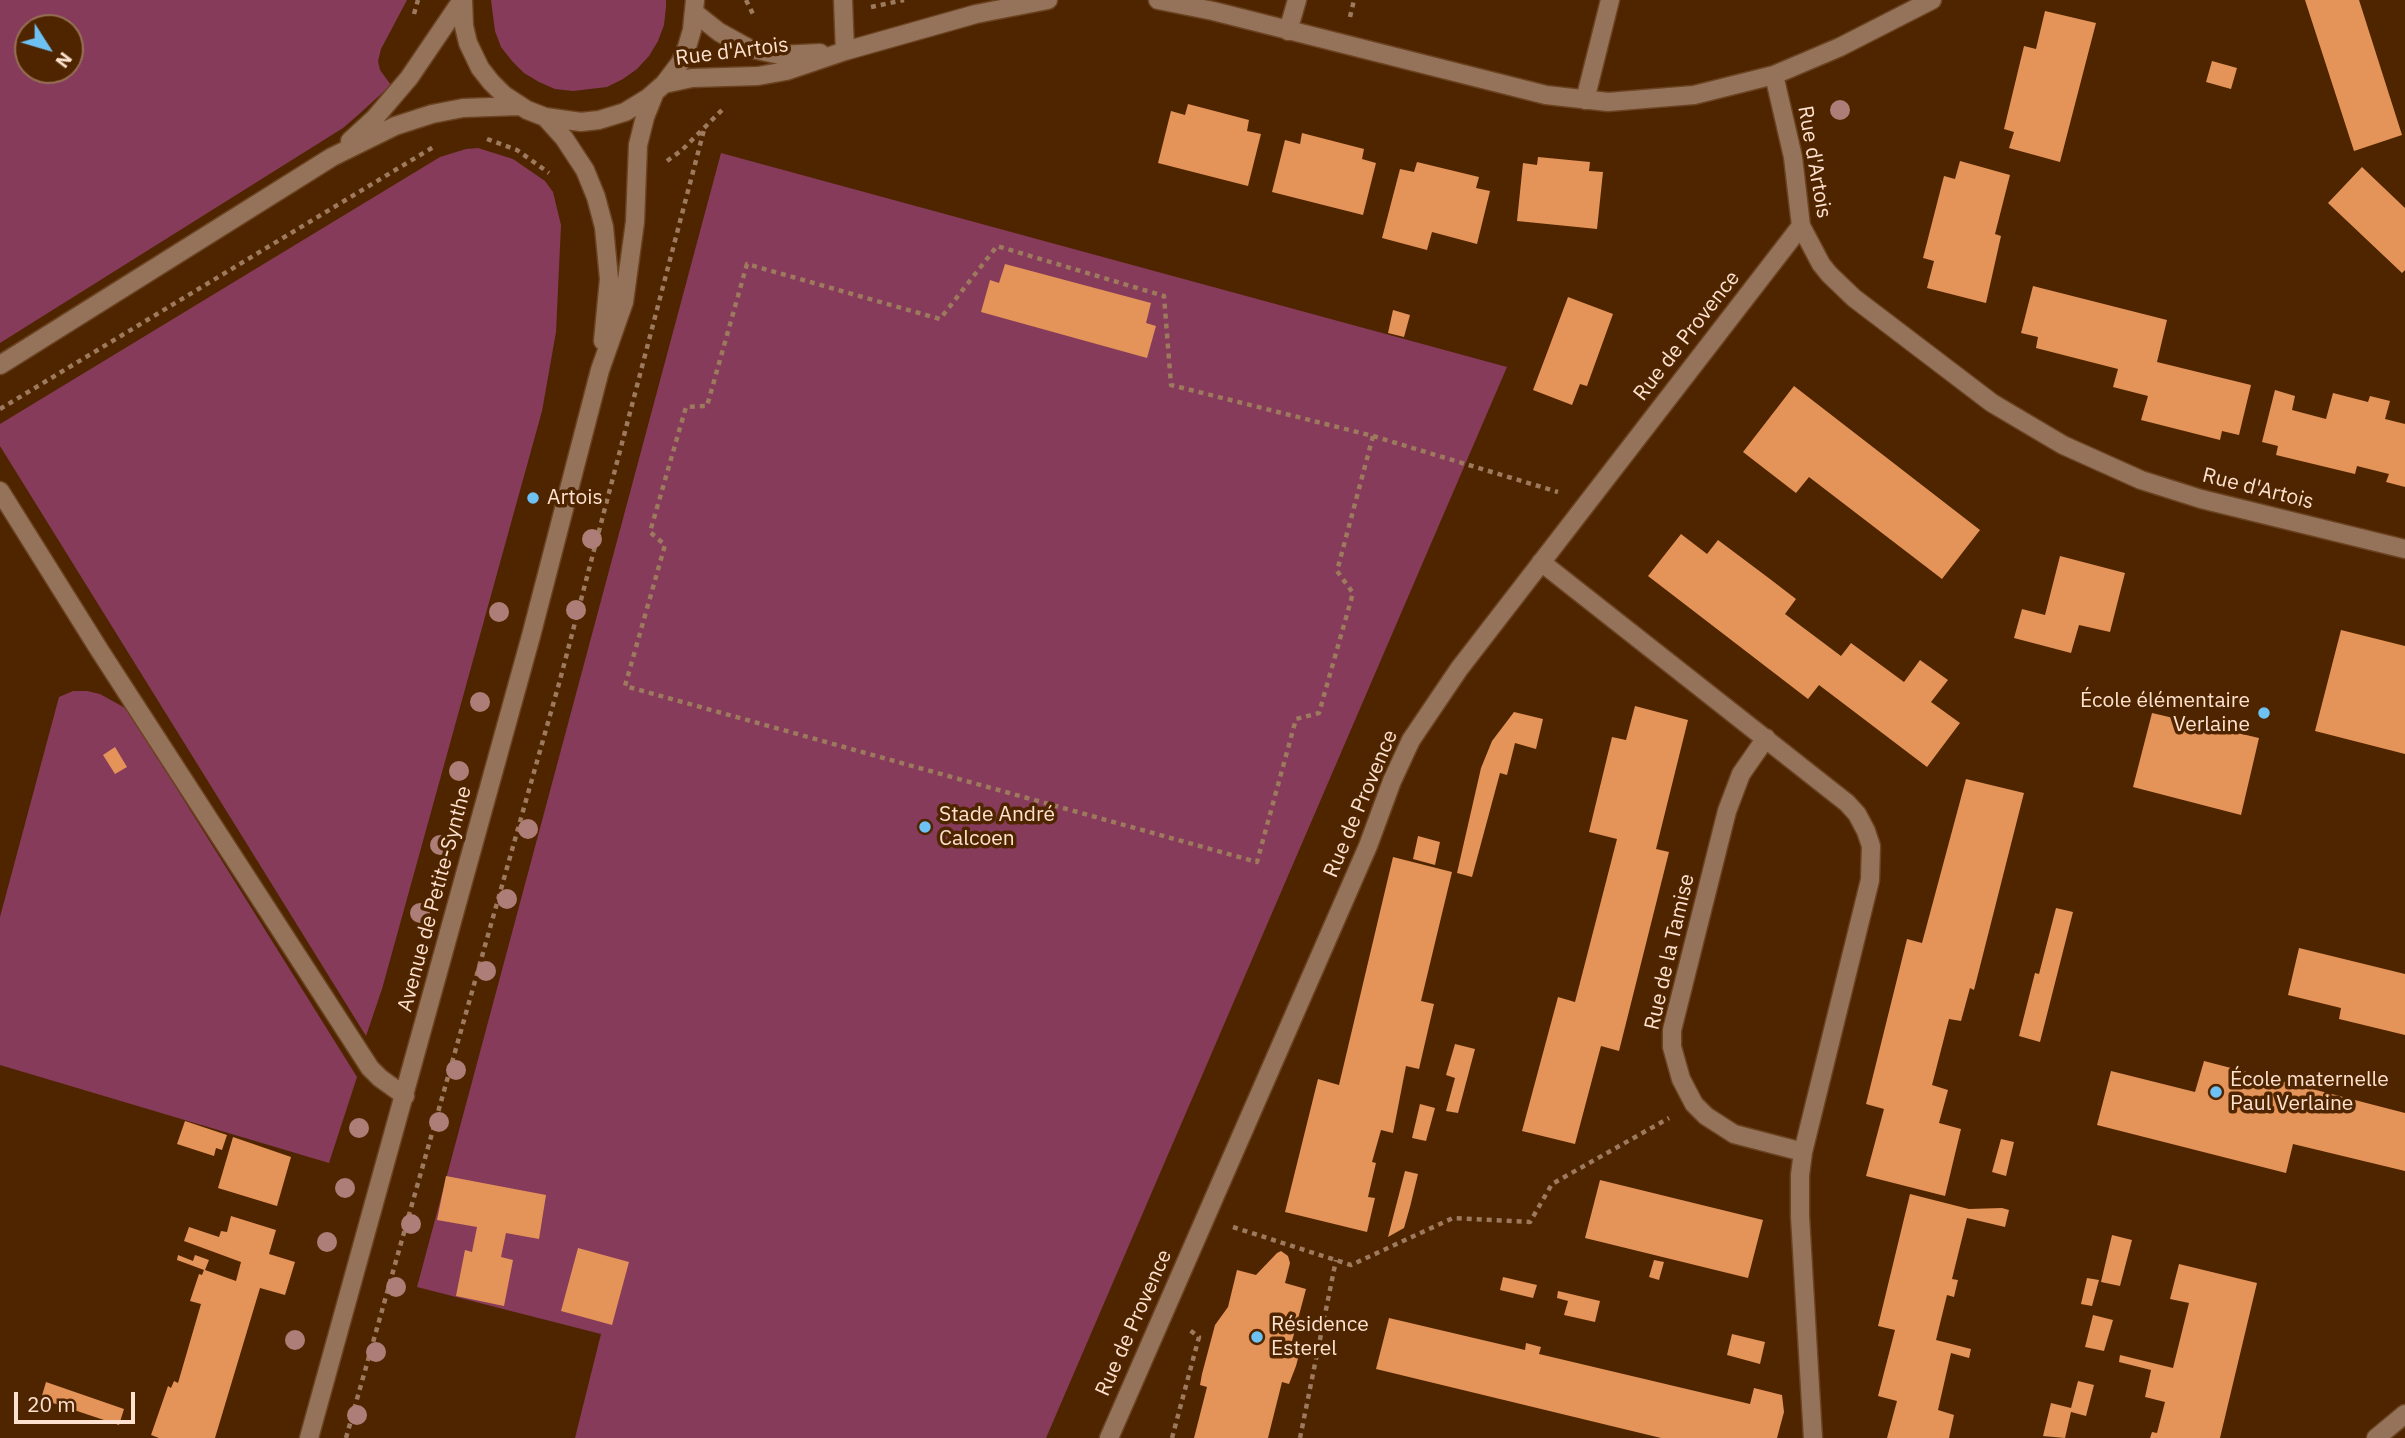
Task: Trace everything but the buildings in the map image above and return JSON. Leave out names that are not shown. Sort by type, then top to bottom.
[{"type":"street","points":[[462,0],[466,35],[476,60],[491,82],[519,106],[545,117],[572,121],[599,120],[625,112],[660,88],[680,63],[687,47],[695,7]]},
{"type":"street","points":[[332,157],[363,130],[398,92],[462,0]]},
{"type":"street","points":[[844,0],[845,51]]},
{"type":"street","name":"Rue d'Artois","points":[[660,88],[692,78],[786,71],[845,51],[1000,8],[1048,0]]},
{"type":"street","points":[[1158,0],[1546,95],[1632,102],[1694,95],[1774,75],[1840,47],[1932,0]]},
{"type":"street","points":[[1288,31],[1297,0]]},
{"type":"street","points":[[1585,100],[1610,0]]},
{"type":"street","name":"Rue d'Artois","points":[[695,7],[719,32],[748,48],[790,55],[845,51]]},
{"type":"street","name":"Rue d'Artois","points":[[1774,75],[1793,157],[1801,226],[1829,274],[1854,298],[1992,403],[2063,445],[2141,480],[2190,496],[2405,549]]},
{"type":"street","name":"Avenue de Petite-Synthe","points":[[309,1438],[531,636],[600,370],[624,302],[635,222],[638,145],[645,117],[660,88]]},
{"type":"street","points":[[0,365],[332,157],[395,126],[432,114],[463,108],[519,106]]},
{"type":"street","name":"Avenue de Petite-Synthe","points":[[545,117],[564,138],[585,170],[604,227],[609,279],[600,370]]},
{"type":"street","name":"Rue de Provence","points":[[1109,1438],[1368,846],[1401,759],[1459,669],[1801,226]]},
{"type":"street","points":[[0,491],[100,651],[370,1068],[404,1096]]},
{"type":"street","points":[[1541,562],[1847,803],[1867,831],[1871,846],[1870,880],[1802,1152],[1799,1184],[1813,1438]]},
{"type":"street","name":"Rue de la Tamise","points":[[1766,738],[1741,774],[1727,811],[1672,1030],[1675,1064],[1681,1080],[1694,1104],[1706,1116],[1734,1134],[1802,1152]]},
{"type":"street","points":[[2376,1438],[2405,1414]]},
{"type":"path","points":[[345,1438],[560,680],[705,127],[682,150],[659,165]]},
{"type":"path","points":[[486,139],[517,150],[542,166],[558,181]]},
{"type":"path","points":[[0,409],[438,144]]},
{"type":"path","points":[[1373,436],[1337,571],[1353,593],[1319,713],[1296,719],[1257,862],[625,686],[665,545],[650,532],[653,519],[686,407],[707,406],[747,264],[940,319],[997,246],[1164,296],[1171,385],[1373,436],[1589,501]]},
{"type":"path","points":[[1206,1216],[1351,1265],[1453,1218],[1530,1222],[1552,1184],[1694,1104]]},
{"type":"path","points":[[1300,1438],[1336,1260]]},
{"type":"path","points":[[1172,1438],[1199,1337],[1181,1323]]},
{"type":"shaded area","points":[[0,0],[407,0],[381,49],[378,61],[380,70],[391,85],[343,128],[0,343]]},
{"type":"shaded area","points":[[491,0],[666,0],[666,7],[664,25],[658,41],[637,69],[607,87],[573,91],[555,89],[539,82],[524,73],[512,61],[501,47],[495,31]]},
{"type":"shaded area","points":[[478,148],[513,159],[545,181],[553,192],[561,225],[556,332],[542,411],[382,989],[366,1036],[0,446],[0,424],[440,157]]},
{"type":"shaded area","name":"Stade André Calcoen","points":[[721,153],[1507,367],[1046,1438],[575,1438],[601,1334],[417,1287]]},
{"type":"shaded area","points":[[73,691],[100,694],[127,709],[357,1077],[329,1163],[0,1065],[0,917],[59,697]]},
{"type":"place","name":"Artois","points":[[533,498]]},
{"type":"place","name":"École élémentaire Verlaine","points":[[2264,713]]},
{"type":"place","name":"Stade André Calcoen","points":[[925,827]]},
{"type":"place","name":"École maternelle Paul Verlaine","points":[[2216,1092]]},
{"type":"place","name":"Résidence Esterel","points":[[1257,1337]]}]
